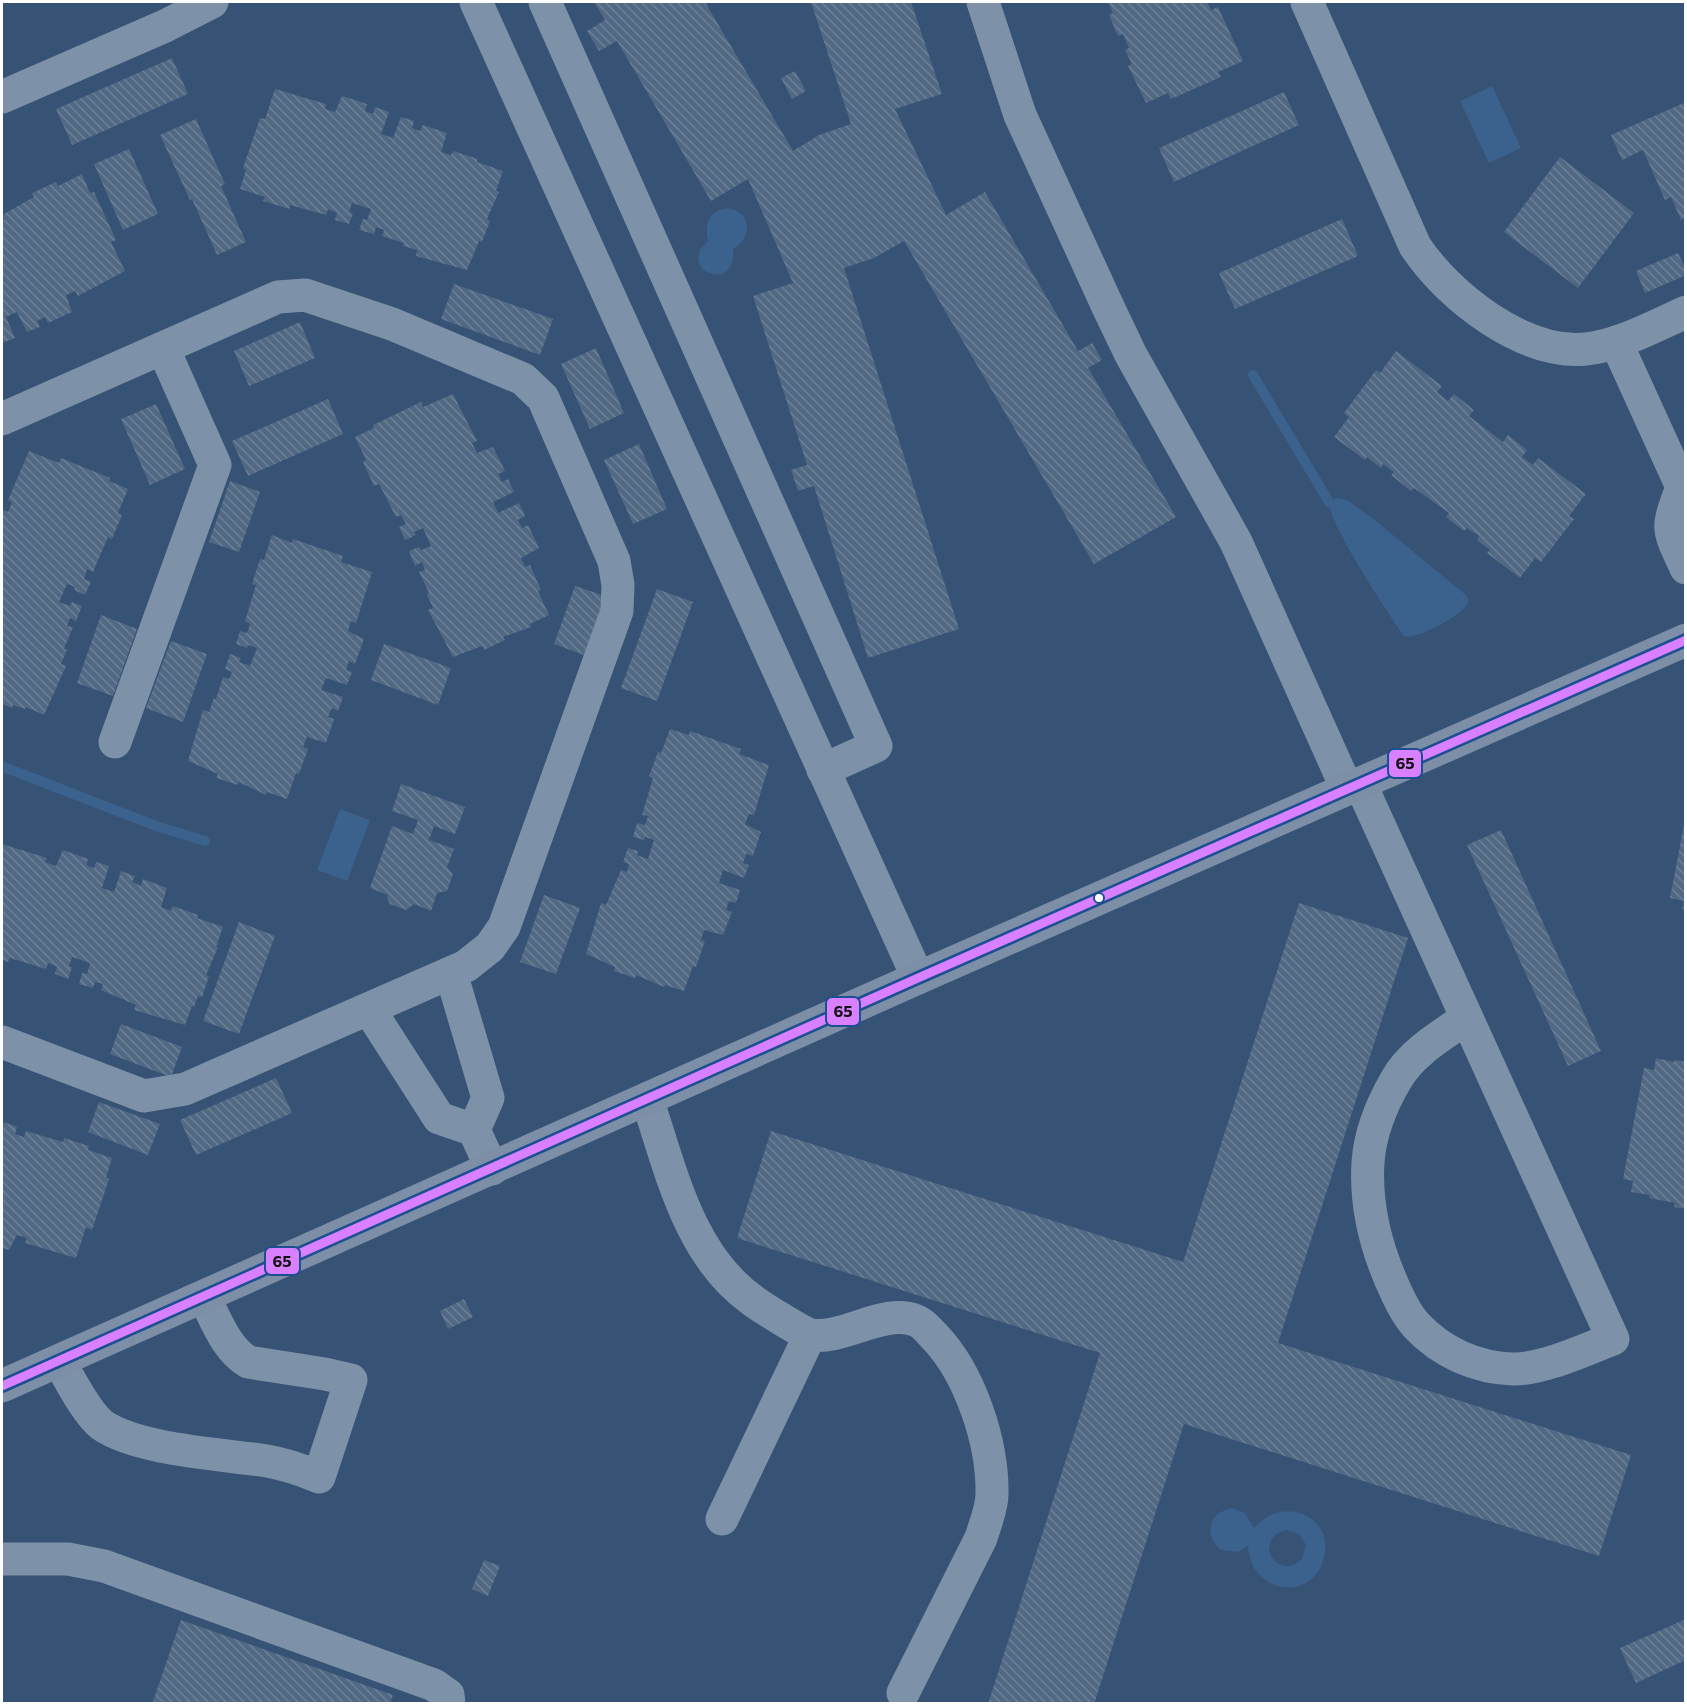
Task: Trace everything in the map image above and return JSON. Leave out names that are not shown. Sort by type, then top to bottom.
[{"type":"main road","points":[[2,1386],[918,978],[1686,640]]},
{"type":"lane","points":[[2,97],[165,27],[212,2]]},
{"type":"lane","points":[[476,2],[918,978]]},
{"type":"lane","points":[[545,2],[876,746],[823,770]]},
{"type":"lane","points":[[983,2],[1020,115],[1109,309],[1131,355],[1236,542],[1467,1018],[1613,1339],[1554,1361],[1515,1370],[1473,1364],[1429,1338],[1414,1323],[1386,1270],[1371,1220],[1368,1201],[1368,1161],[1373,1133],[1396,1079],[1415,1056],[1467,1018]]},
{"type":"lane","points":[[1307,2],[1415,246],[1426,264],[1466,301],[1514,334],[1535,343],[1585,349],[1616,342],[1686,312]]},
{"type":"lane","points":[[2,419],[278,297],[305,295],[392,324],[523,379],[543,398],[614,561],[618,585],[617,611],[504,927],[490,947],[466,966],[185,1089],[161,1095],[144,1096],[2,1042]]},
{"type":"lane","points":[[1616,342],[1684,488],[1669,520],[1669,531],[1686,568]]},
{"type":"lane","points":[[115,742],[215,465],[163,348]]},
{"type":"lane","points":[[451,973],[488,1098],[474,1130]]},
{"type":"lane","points":[[369,1009],[439,1118],[474,1130],[492,1168]]},
{"type":"lane","points":[[647,1100],[682,1202],[701,1244],[719,1271],[752,1300],[810,1335],[853,1329],[890,1318],[917,1321],[947,1349],[966,1384],[985,1438],[991,1468],[992,1496],[989,1513],[981,1538],[903,1693]]},
{"type":"lane","points":[[58,1361],[93,1415],[101,1424],[112,1430],[137,1440],[270,1461],[320,1477],[351,1380],[248,1362],[237,1355],[230,1345],[204,1297]]},
{"type":"lane","points":[[722,1519],[810,1335]]},
{"type":"lane","points":[[2,1559],[68,1559],[104,1566],[434,1685],[448,1695],[449,1704]]},
{"type":"water","points":[[1492,86],[1521,148],[1489,163],[1460,101]]},
{"type":"water","points":[[728,208],[742,215],[746,220],[746,233],[744,239],[733,249],[732,263],[726,272],[718,275],[702,268],[699,261],[700,251],[708,241],[709,218],[716,211]]},
{"type":"water","points":[[1336,498],[1347,500],[1371,517],[1466,595],[1469,601],[1465,607],[1440,625],[1419,634],[1404,636],[1360,569],[1338,529],[1329,502]]},
{"type":"water","points":[[340,809],[370,820],[347,881],[317,870]]},
{"type":"water","points":[[1232,1508],[1245,1513],[1254,1528],[1266,1518],[1279,1512],[1293,1511],[1305,1515],[1315,1522],[1322,1532],[1325,1546],[1323,1561],[1316,1574],[1306,1583],[1294,1587],[1281,1587],[1269,1582],[1259,1574],[1251,1562],[1248,1546],[1238,1552],[1221,1550],[1215,1544],[1210,1531],[1213,1520]],"holes":[[[1287,1530],[1299,1534],[1306,1545],[1302,1559],[1287,1566],[1275,1561],[1269,1551],[1274,1537],[1279,1532]]]},
{"type":"building","points":[[594,2],[705,2],[793,151],[819,135],[851,124],[811,2],[911,2],[942,94],[895,109],[946,215],[985,192],[1078,351],[1092,343],[1102,360],[1088,368],[1176,517],[1094,564],[904,241],[874,258],[844,268],[959,629],[868,658],[814,486],[798,491],[791,470],[807,465],[753,296],[793,283],[748,179],[711,201],[617,41],[599,51],[587,31],[605,20]]},
{"type":"building","points":[[1108,2],[1207,2],[1211,10],[1218,7],[1243,61],[1218,72],[1221,77],[1171,99],[1168,93],[1146,103],[1128,66],[1132,64],[1125,50],[1129,48],[1123,34],[1118,36],[1109,15],[1113,13]]},
{"type":"building","points":[[172,58],[188,94],[72,145],[56,109]]},
{"type":"building","points":[[795,71],[806,91],[792,99],[781,78]]},
{"type":"building","points":[[275,89],[326,104],[325,109],[335,112],[342,96],[367,104],[365,111],[373,114],[375,107],[389,112],[381,134],[393,138],[401,117],[414,121],[412,128],[420,131],[423,125],[447,133],[441,152],[451,155],[453,151],[478,159],[477,162],[503,171],[496,191],[499,192],[487,219],[490,221],[467,270],[416,256],[417,250],[382,236],[384,230],[376,227],[374,234],[359,230],[363,219],[367,220],[371,209],[352,203],[349,212],[353,213],[349,224],[335,220],[337,213],[328,209],[326,215],[290,205],[289,209],[263,201],[265,197],[240,189],[246,170],[243,168],[260,118],[265,119]]},
{"type":"building","points":[[1284,92],[1299,125],[1174,182],[1159,148]]},
{"type":"building","points":[[1686,102],[1686,218],[1681,220],[1671,197],[1665,200],[1643,150],[1622,160],[1611,135]]},
{"type":"building","points":[[196,119],[225,184],[221,186],[246,242],[217,255],[160,135]]},
{"type":"building","points":[[129,149],[158,214],[123,230],[94,164]]},
{"type":"building","points":[[1560,157],[1634,213],[1578,288],[1504,232]]},
{"type":"building","points":[[82,174],[90,193],[94,192],[116,240],[111,242],[125,271],[78,296],[75,291],[66,295],[72,312],[48,323],[45,317],[37,321],[40,327],[27,332],[17,312],[6,317],[15,338],[2,343],[2,221],[4,220],[2,215],[34,197],[32,193],[56,182],[58,186]]},
{"type":"building","points":[[1342,219],[1358,256],[1235,309],[1219,273]]},
{"type":"building","points":[[1678,253],[1686,275],[1645,293],[1636,271]]},
{"type":"building","points":[[454,284],[553,319],[540,355],[441,319]]},
{"type":"building","points":[[300,322],[315,358],[249,386],[234,351]]},
{"type":"building","points":[[596,348],[624,413],[590,429],[561,364]]},
{"type":"building","points":[[1396,351],[1442,386],[1437,392],[1448,401],[1454,394],[1474,410],[1469,416],[1503,442],[1508,435],[1527,450],[1522,457],[1533,465],[1538,458],[1586,494],[1569,516],[1574,519],[1541,562],[1535,558],[1520,578],[1487,553],[1490,550],[1477,540],[1479,536],[1467,528],[1464,531],[1446,517],[1449,513],[1414,488],[1411,491],[1391,475],[1394,472],[1383,464],[1381,468],[1367,457],[1365,460],[1334,437],[1349,417],[1344,413],[1376,370],[1380,373]]},
{"type":"building","points":[[453,394],[477,441],[472,443],[477,453],[493,447],[505,471],[498,474],[502,482],[508,479],[514,492],[493,502],[498,513],[519,503],[525,516],[518,520],[522,528],[528,525],[539,548],[521,558],[525,567],[530,565],[549,615],[530,624],[531,627],[503,637],[505,640],[484,650],[482,646],[453,657],[428,610],[433,608],[419,572],[425,570],[422,562],[415,566],[409,551],[431,546],[423,528],[414,532],[416,535],[405,540],[399,527],[406,524],[401,515],[396,517],[379,484],[374,486],[363,462],[366,460],[355,437],[374,428],[373,425],[421,402],[423,407]]},
{"type":"building","points":[[328,399],[343,434],[248,476],[232,441]]},
{"type":"building","points":[[156,404],[185,469],[150,485],[121,419]]},
{"type":"building","points":[[639,444],[667,509],[633,524],[604,460]]},
{"type":"building","points":[[29,451],[59,463],[61,458],[110,478],[109,481],[128,489],[118,513],[122,515],[112,539],[108,537],[93,572],[87,569],[84,579],[91,582],[85,595],[67,584],[59,602],[70,606],[72,602],[82,606],[76,621],[70,618],[67,626],[73,627],[61,664],[66,666],[44,715],[26,707],[25,709],[13,705],[12,708],[2,704],[2,509],[8,512],[12,502],[8,500]]},
{"type":"building","points":[[230,481],[260,492],[239,552],[209,542]]},
{"type":"building","points":[[272,535],[292,543],[293,539],[343,556],[341,562],[372,572],[356,623],[351,621],[348,631],[364,639],[355,664],[349,661],[346,670],[352,672],[347,685],[326,678],[321,690],[343,697],[338,711],[332,708],[328,717],[334,719],[326,743],[307,737],[303,747],[308,749],[287,799],[267,792],[266,795],[239,782],[238,785],[216,778],[218,774],[188,761],[203,710],[209,712],[223,677],[229,679],[232,672],[225,669],[230,654],[241,658],[239,662],[250,666],[257,648],[248,645],[247,648],[236,644],[240,631],[247,633],[250,624],[245,621],[256,585],[252,584],[260,559],[264,560]]},
{"type":"building","points":[[575,586],[605,596],[584,655],[554,644]]},
{"type":"building","points":[[657,589],[693,602],[657,701],[621,688]]},
{"type":"building","points":[[101,615],[137,629],[113,696],[77,683]]},
{"type":"building","points":[[171,641],[207,654],[183,722],[146,708]]},
{"type":"building","points":[[384,644],[451,668],[438,705],[371,680]]},
{"type":"building","points":[[670,729],[689,735],[690,731],[741,749],[739,754],[769,765],[754,815],[749,814],[745,824],[761,832],[753,856],[746,854],[743,863],[749,865],[744,878],[723,870],[719,883],[740,890],[736,903],[729,901],[726,910],[732,912],[723,935],[704,930],[701,940],[705,941],[684,991],[665,985],[664,987],[636,975],[635,978],[614,971],[615,967],[586,954],[601,903],[606,905],[621,870],[627,872],[629,864],[623,862],[628,848],[638,851],[637,855],[648,859],[654,840],[633,837],[637,823],[645,825],[648,816],[642,815],[653,778],[649,776]]},
{"type":"building","points":[[401,784],[465,807],[455,834],[434,826],[429,840],[454,849],[447,867],[453,874],[447,891],[437,893],[431,911],[414,904],[406,910],[390,904],[388,895],[370,888],[392,826],[413,834],[418,820],[392,811]]},
{"type":"building","points":[[1684,825],[1686,825],[1686,910],[1682,909],[1684,901],[1670,898]]},
{"type":"building","points":[[1501,830],[1601,1051],[1568,1066],[1467,845]]},
{"type":"building","points":[[2,844],[47,858],[45,862],[56,866],[63,850],[88,859],[86,865],[94,868],[96,862],[109,866],[102,888],[114,892],[121,871],[135,876],[132,882],[141,886],[143,879],[167,888],[161,907],[171,911],[173,906],[223,927],[216,947],[218,947],[206,975],[209,976],[202,997],[198,996],[185,1025],[134,1010],[136,1005],[101,990],[103,984],[95,982],[93,988],[79,984],[82,973],[87,974],[90,963],[72,957],[68,979],[55,974],[57,967],[48,963],[46,969],[10,958],[8,962],[2,960]]},
{"type":"building","points":[[544,895],[580,908],[556,974],[520,962]]},
{"type":"building","points":[[1299,903],[1408,938],[1278,1343],[1631,1455],[1599,1556],[1184,1424],[1094,1704],[988,1704],[1100,1353],[737,1238],[771,1131],[1183,1262]]},
{"type":"building","points":[[239,922],[275,936],[239,1034],[203,1021]]},
{"type":"building","points":[[121,1024],[182,1047],[171,1077],[110,1054]]},
{"type":"building","points":[[1656,1058],[1686,1062],[1686,1209],[1674,1207],[1675,1203],[1649,1198],[1650,1195],[1631,1192],[1633,1181],[1623,1179],[1644,1068],[1654,1070]]},
{"type":"building","points":[[276,1078],[292,1113],[196,1155],[180,1120]]},
{"type":"building","points":[[99,1102],[160,1124],[148,1155],[88,1132]]},
{"type":"building","points":[[4,1122],[17,1127],[15,1134],[24,1137],[26,1131],[63,1142],[64,1138],[89,1146],[88,1150],[112,1158],[106,1178],[109,1179],[92,1230],[86,1227],[76,1258],[25,1243],[27,1238],[17,1235],[9,1250],[2,1248],[2,1129]]},
{"type":"building","points":[[464,1299],[473,1317],[448,1329],[440,1311]]},
{"type":"building","points":[[484,1560],[500,1566],[488,1596],[472,1589]]},
{"type":"building","points":[[1686,1619],[1686,1660],[1636,1683],[1620,1648]]},
{"type":"building","points":[[181,1620],[393,1695],[390,1704],[152,1704]]},
{"type":"waterway","points":[[1253,375],[1329,502]]},
{"type":"waterway","points":[[4,767],[156,826],[205,841]]},
{"type":"transit line","name":"65","points":[[2,1386],[918,978],[1686,640]]}]
